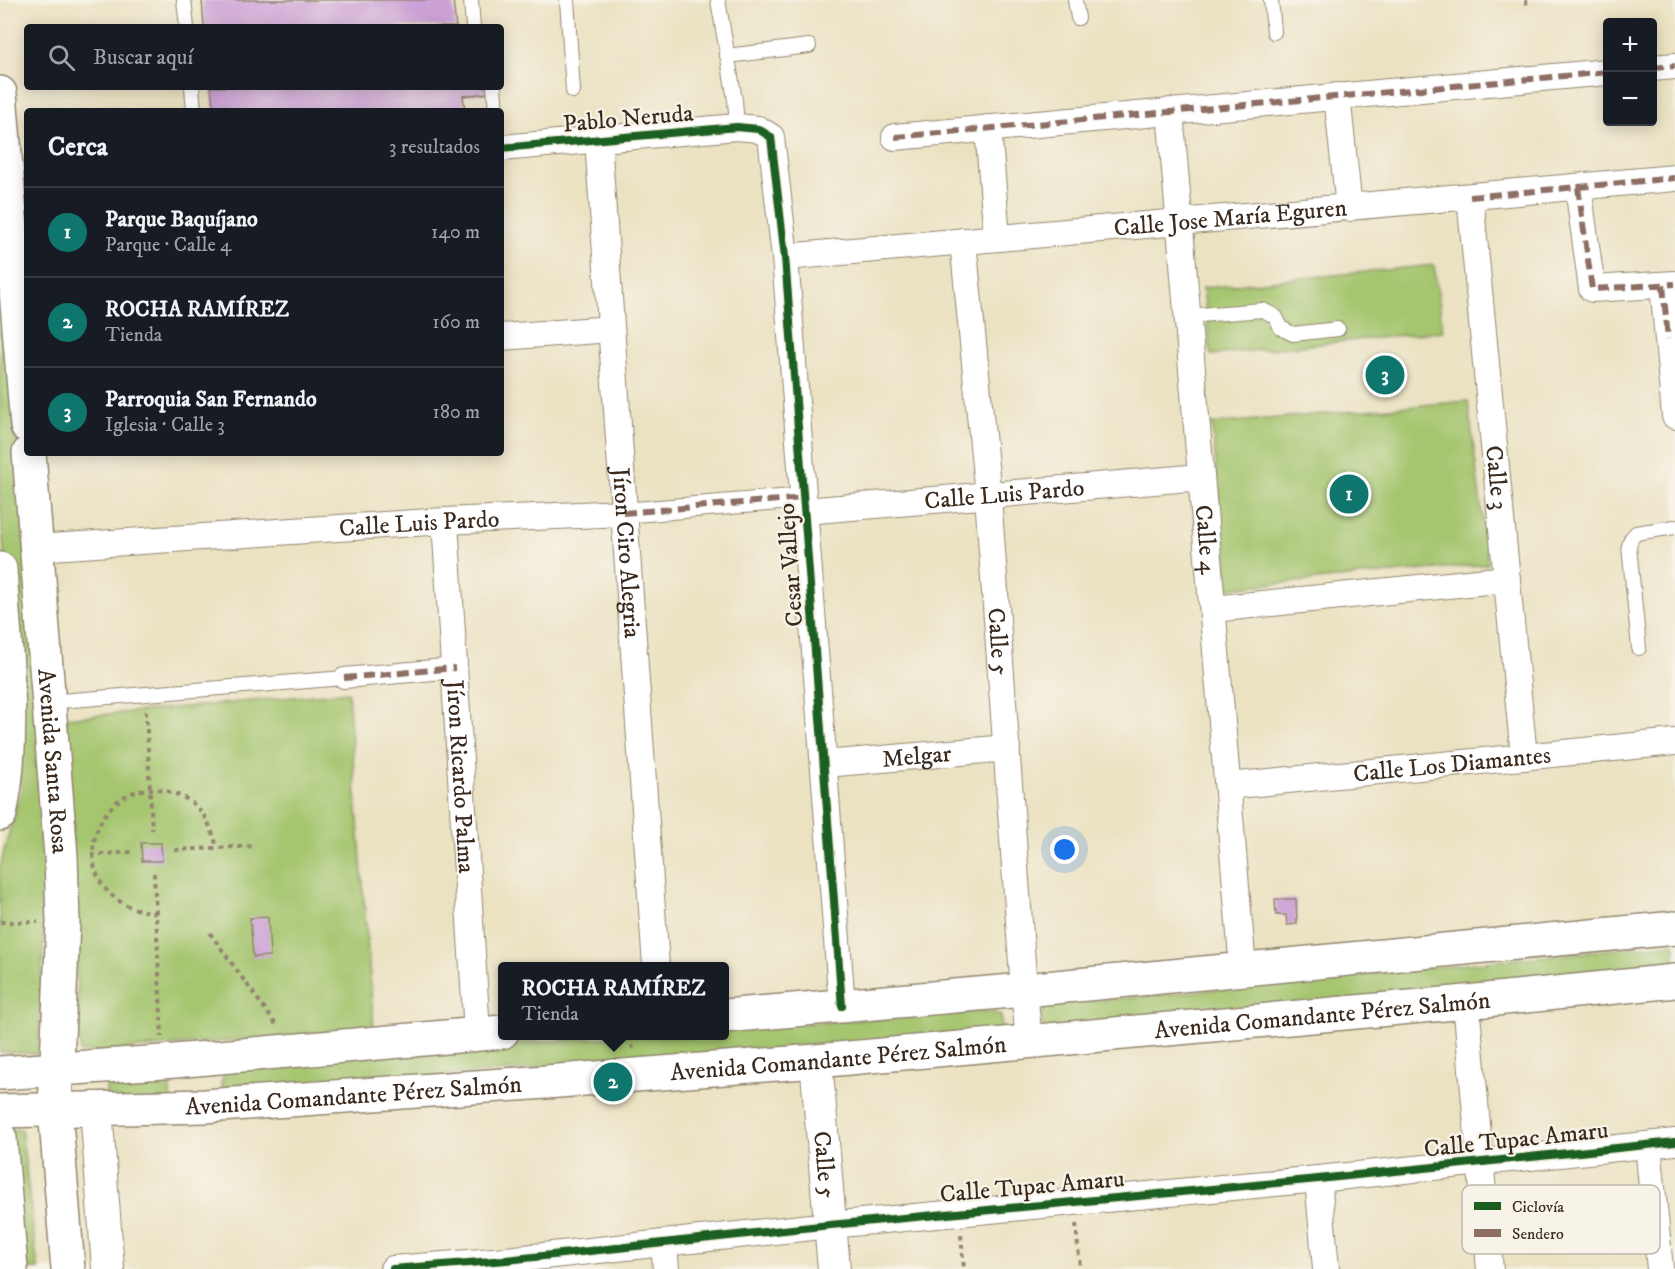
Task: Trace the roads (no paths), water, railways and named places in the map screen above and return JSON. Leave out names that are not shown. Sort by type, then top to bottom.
[{"type":"main road","points":[[0,93],[12,186],[24,357]]},
{"type":"main road","name":"Avenida Santa Rosa","points":[[29,456],[61,856],[63,922],[55,1109],[68,1269]]},
{"type":"main road","name":"Avenida Santa Rosa","points":[[0,569],[10,726],[9,758],[0,814]]},
{"type":"main road","points":[[729,1016],[1675,928]]},
{"type":"main road","name":"Avenida Comandante Pérez Salmón","points":[[0,1111],[205,1106],[816,1060],[1675,981]]},
{"type":"main road","name":"Avenida Comandante Pérez Salmón","points":[[0,1073],[163,1062],[490,1032]]},
{"type":"main road","points":[[203,1058],[194,1068],[191,1082],[195,1096],[205,1106]]},
{"type":"main road","points":[[0,1138],[11,1269]]},
{"type":"street","points":[[1657,68],[1675,66]]},
{"type":"street","points":[[896,137],[1603,72]]},
{"type":"street","points":[[1337,96],[1349,208]]},
{"type":"street","name":"Calle 4","points":[[1170,111],[1244,969]]},
{"type":"street","name":"Pablo Neruda","points":[[504,148],[747,128]]},
{"type":"street","name":"Cesar Vallejo","points":[[747,128],[765,132],[771,137],[784,257],[842,1006]]},
{"type":"street","points":[[988,128],[997,238]]},
{"type":"street","name":"Jíron Ciro Alegria","points":[[598,140],[656,962]]},
{"type":"street","name":"Calle Jose María Eguren","points":[[784,257],[1675,178]]},
{"type":"street","points":[[1578,187],[1592,289],[1669,285],[1675,416]]},
{"type":"street","name":"Calle 3","points":[[1470,197],[1524,757]]},
{"type":"street","name":"Calle 5","points":[[963,241],[988,496],[1029,1041]]},
{"type":"street","points":[[504,337],[610,329]]},
{"type":"street","name":"Calle Luis Pardo","points":[[36,548],[446,521],[988,496],[1201,477]]},
{"type":"street","name":"Jíron Ricardo Palma","points":[[446,521],[455,668],[490,1032]]},
{"type":"street","points":[[1213,609],[1507,579]]},
{"type":"street","points":[[344,678],[455,668]]},
{"type":"street","name":"Calle Los Diamantes","points":[[1228,786],[1675,742]]},
{"type":"street","name":"Melgar","points":[[825,764],[1007,748]]},
{"type":"street","points":[[1466,1002],[1484,1185]]},
{"type":"street","name":"Calle 5","points":[[816,1060],[834,1269]]},
{"type":"street","points":[[96,1108],[108,1269]]},
{"type":"street","name":"Calle Tupac Amaru","points":[[393,1269],[506,1265],[664,1243],[830,1225],[1318,1179],[1675,1142]]},
{"type":"street","points":[[1648,1145],[1652,1185]]},
{"type":"street","points":[[1318,1179],[1326,1269]]},
{"type":"street","points":[[664,1243],[666,1269]]},
{"type":"street","points":[[1489,1254],[1490,1269]]},
{"type":"street","points":[[1659,1254],[1660,1269]]},
{"type":"lane","points":[[184,0],[187,24]]},
{"type":"lane","points":[[471,0],[473,24]]},
{"type":"lane","points":[[567,0],[573,91]]},
{"type":"lane","points":[[718,0],[728,56],[747,128]]},
{"type":"lane","points":[[1075,0],[1078,18]]},
{"type":"lane","points":[[1270,0],[1274,32]]},
{"type":"lane","points":[[728,56],[809,46]]},
{"type":"lane","points":[[192,90],[194,108]]},
{"type":"lane","points":[[494,90],[496,108]]},
{"type":"lane","points":[[1187,316],[1263,310],[1276,317],[1281,328],[1293,334],[1338,329]]},
{"type":"lane","points":[[1639,648],[1629,546],[1631,539],[1636,533],[1675,527]]},
{"type":"lane","points":[[48,702],[344,678]]},
{"type":"place","name":"Parroquia San Fernando","points":[[1385,375]]},
{"type":"place","name":"Parque Baquíjano","points":[[1349,494]]},
{"type":"place","name":"ROCHA RAMÍREZ","points":[[613,1082]]}]
